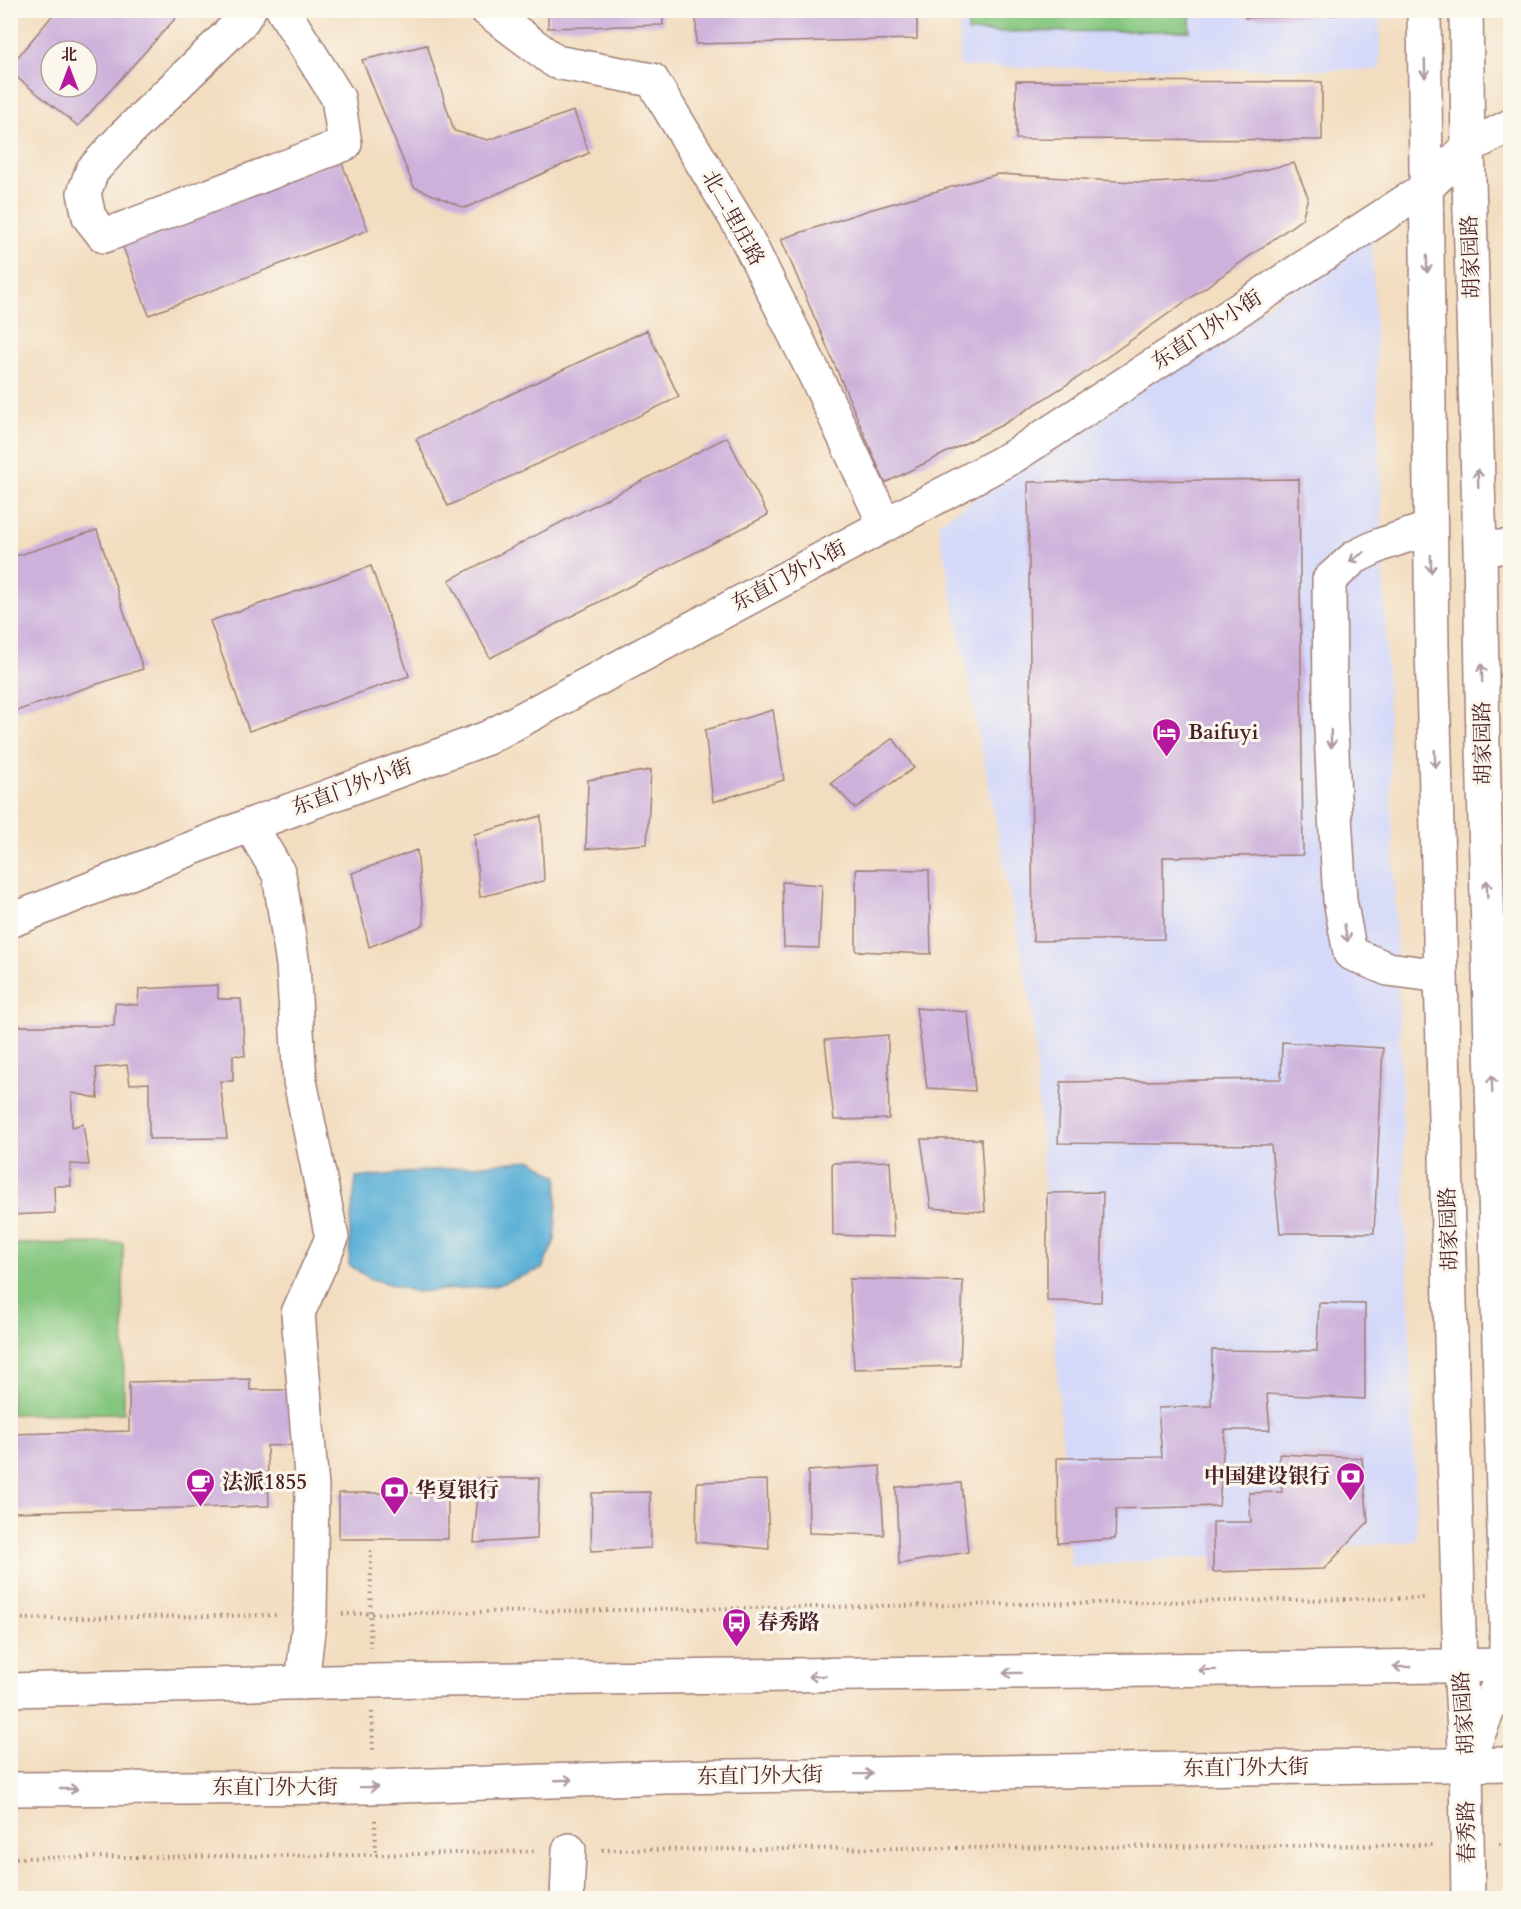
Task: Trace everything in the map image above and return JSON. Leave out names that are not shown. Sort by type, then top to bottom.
[{"type":"street","points":[[249,10],[242,21],[125,135],[92,171],[84,193],[89,217],[104,236],[345,144],[338,98],[283,10]]},
{"type":"street","name":"北二里庄路","points":[[487,10],[556,62],[652,80],[741,227],[822,389],[885,525]]},
{"type":"street","name":"胡家园路","points":[[1424,10],[1431,647],[1460,1666],[1466,1765]]},
{"type":"street","name":"胡家园路","points":[[1466,10],[1468,147],[1495,547],[1483,748],[1509,1662],[1466,1765]]},
{"type":"street","name":"东直门外小街","points":[[10,921],[250,825],[487,738],[1014,456],[1426,188],[1468,147],[1510,126]]},
{"type":"street","points":[[1430,528],[1355,556],[1329,580],[1330,706],[1340,900],[1350,953],[1389,969],[1441,976]]},
{"type":"street","points":[[250,825],[279,874],[293,965],[300,1081],[332,1238],[298,1313],[312,1488],[310,1614],[302,1683]]},
{"type":"street","points":[[10,1690],[302,1683],[1460,1666],[1509,1662]]},
{"type":"street","name":"东直门外大街","points":[[10,1789],[373,1787],[666,1777],[1510,1764]]},
{"type":"street","name":"春秀路","points":[[1466,1765],[1468,1899]]},
{"type":"street","points":[[567,1899],[569,1850]]},
{"type":"path","points":[[10,1619],[1459,1598]]},
{"type":"path","points":[[10,1858],[376,1855],[569,1850],[1510,1844]]},
{"type":"shaded area","points":[[959,11],[1380,11],[1380,70],[960,67]]},
{"type":"shaded area","points":[[1372,236],[1417,1541],[1071,1567],[1032,1009],[938,523]]},
{"type":"green space","points":[[968,11],[1190,11],[1190,31],[968,32]]},
{"type":"green space","points":[[123,1243],[124,1413],[11,1414],[11,1244]]},
{"type":"water","points":[[532,1160],[558,1177],[555,1240],[542,1269],[495,1286],[416,1292],[369,1278],[349,1265],[350,1229],[356,1178]]},
{"type":"building","points":[[57,10],[183,10],[78,126],[44,99],[99,99],[99,39],[39,39],[39,95],[10,72],[10,66]]},
{"type":"building","points":[[548,10],[663,10],[663,25],[548,28]]},
{"type":"building","points":[[696,10],[917,10],[917,39],[696,44]]},
{"type":"building","points":[[1244,10],[1333,10],[1334,15],[1245,18]]},
{"type":"building","points":[[427,45],[454,131],[488,140],[574,111],[589,153],[465,208],[414,187],[362,60]]},
{"type":"building","points":[[1016,81],[1322,82],[1322,140],[1016,139]]},
{"type":"building","points":[[340,158],[368,230],[149,315],[121,242]]},
{"type":"building","points":[[1294,163],[1308,197],[1302,219],[1079,377],[1004,424],[885,483],[781,239],[869,210],[998,174],[1151,183],[1223,179]]},
{"type":"building","points":[[647,330],[679,397],[448,506],[416,439]]},
{"type":"building","points":[[727,437],[768,515],[490,658],[449,580]]},
{"type":"building","name":"Baifuyi","points":[[1299,479],[1303,855],[1163,857],[1164,939],[1033,941],[1028,482]]},
{"type":"building","points":[[97,530],[143,669],[10,713],[10,558]]},
{"type":"building","points":[[371,566],[409,676],[249,731],[210,621]]},
{"type":"building","points":[[773,710],[784,780],[713,802],[705,730]]},
{"type":"building","points":[[893,738],[914,768],[855,808],[831,783]]},
{"type":"building","points":[[651,770],[647,844],[586,849],[588,780]]},
{"type":"building","points":[[541,816],[544,881],[480,897],[474,834]]},
{"type":"building","points":[[417,850],[424,925],[369,947],[352,873]]},
{"type":"building","points":[[856,869],[929,870],[931,954],[856,951]]},
{"type":"building","points":[[782,882],[822,885],[819,948],[784,947]]},
{"type":"building","points":[[218,985],[218,999],[241,999],[245,1056],[233,1055],[233,1081],[220,1081],[227,1138],[149,1139],[149,1083],[130,1084],[127,1065],[96,1068],[98,1098],[72,1093],[72,1127],[83,1124],[89,1165],[70,1164],[71,1186],[54,1186],[55,1213],[10,1215],[10,1026],[114,1026],[115,1003],[138,1005],[139,989]]},
{"type":"building","points":[[916,1008],[968,1012],[975,1091],[927,1088]]},
{"type":"building","points":[[888,1035],[889,1119],[834,1120],[825,1040]]},
{"type":"building","points":[[1282,1042],[1383,1048],[1374,1233],[1280,1233],[1271,1145],[1058,1143],[1061,1082],[1281,1079]]},
{"type":"building","points":[[921,1139],[981,1139],[985,1212],[931,1208]]},
{"type":"building","points":[[890,1161],[894,1237],[833,1235],[832,1163]]},
{"type":"building","points":[[1103,1192],[1101,1302],[1047,1301],[1047,1193]]},
{"type":"building","points":[[849,1279],[963,1281],[960,1366],[854,1369]]},
{"type":"building","points":[[1319,1303],[1365,1304],[1365,1399],[1267,1394],[1270,1430],[1225,1430],[1219,1506],[1116,1509],[1115,1539],[1058,1543],[1057,1458],[1162,1457],[1158,1408],[1211,1406],[1212,1350],[1317,1351]]},
{"type":"building","points":[[250,1379],[250,1390],[290,1390],[292,1445],[267,1446],[269,1506],[10,1512],[10,1434],[129,1431],[129,1382]]},
{"type":"building","points":[[1279,1454],[1362,1458],[1368,1522],[1324,1569],[1213,1572],[1213,1522],[1251,1522],[1249,1493],[1282,1492]]},
{"type":"building","points":[[880,1466],[884,1535],[809,1533],[808,1471]]},
{"type":"building","points":[[479,1478],[539,1478],[537,1539],[474,1543]]},
{"type":"building","points":[[767,1480],[769,1549],[696,1542],[697,1482]]},
{"type":"building","points":[[961,1483],[968,1552],[899,1564],[896,1487]]},
{"type":"building","points":[[650,1492],[651,1548],[591,1551],[592,1493]]},
{"type":"building","name":"华夏银行","points":[[339,1493],[448,1493],[448,1539],[339,1539]]},
{"type":"place","name":"Baifuyi","points":[[1167,758]]},
{"type":"place","name":"中国建设银行","points":[[1351,1502]]},
{"type":"place","name":"法派1855","points":[[201,1508]]},
{"type":"place","name":"华夏银行","points":[[394,1516]]},
{"type":"place","name":"春秀路","points":[[736,1648]]}]
